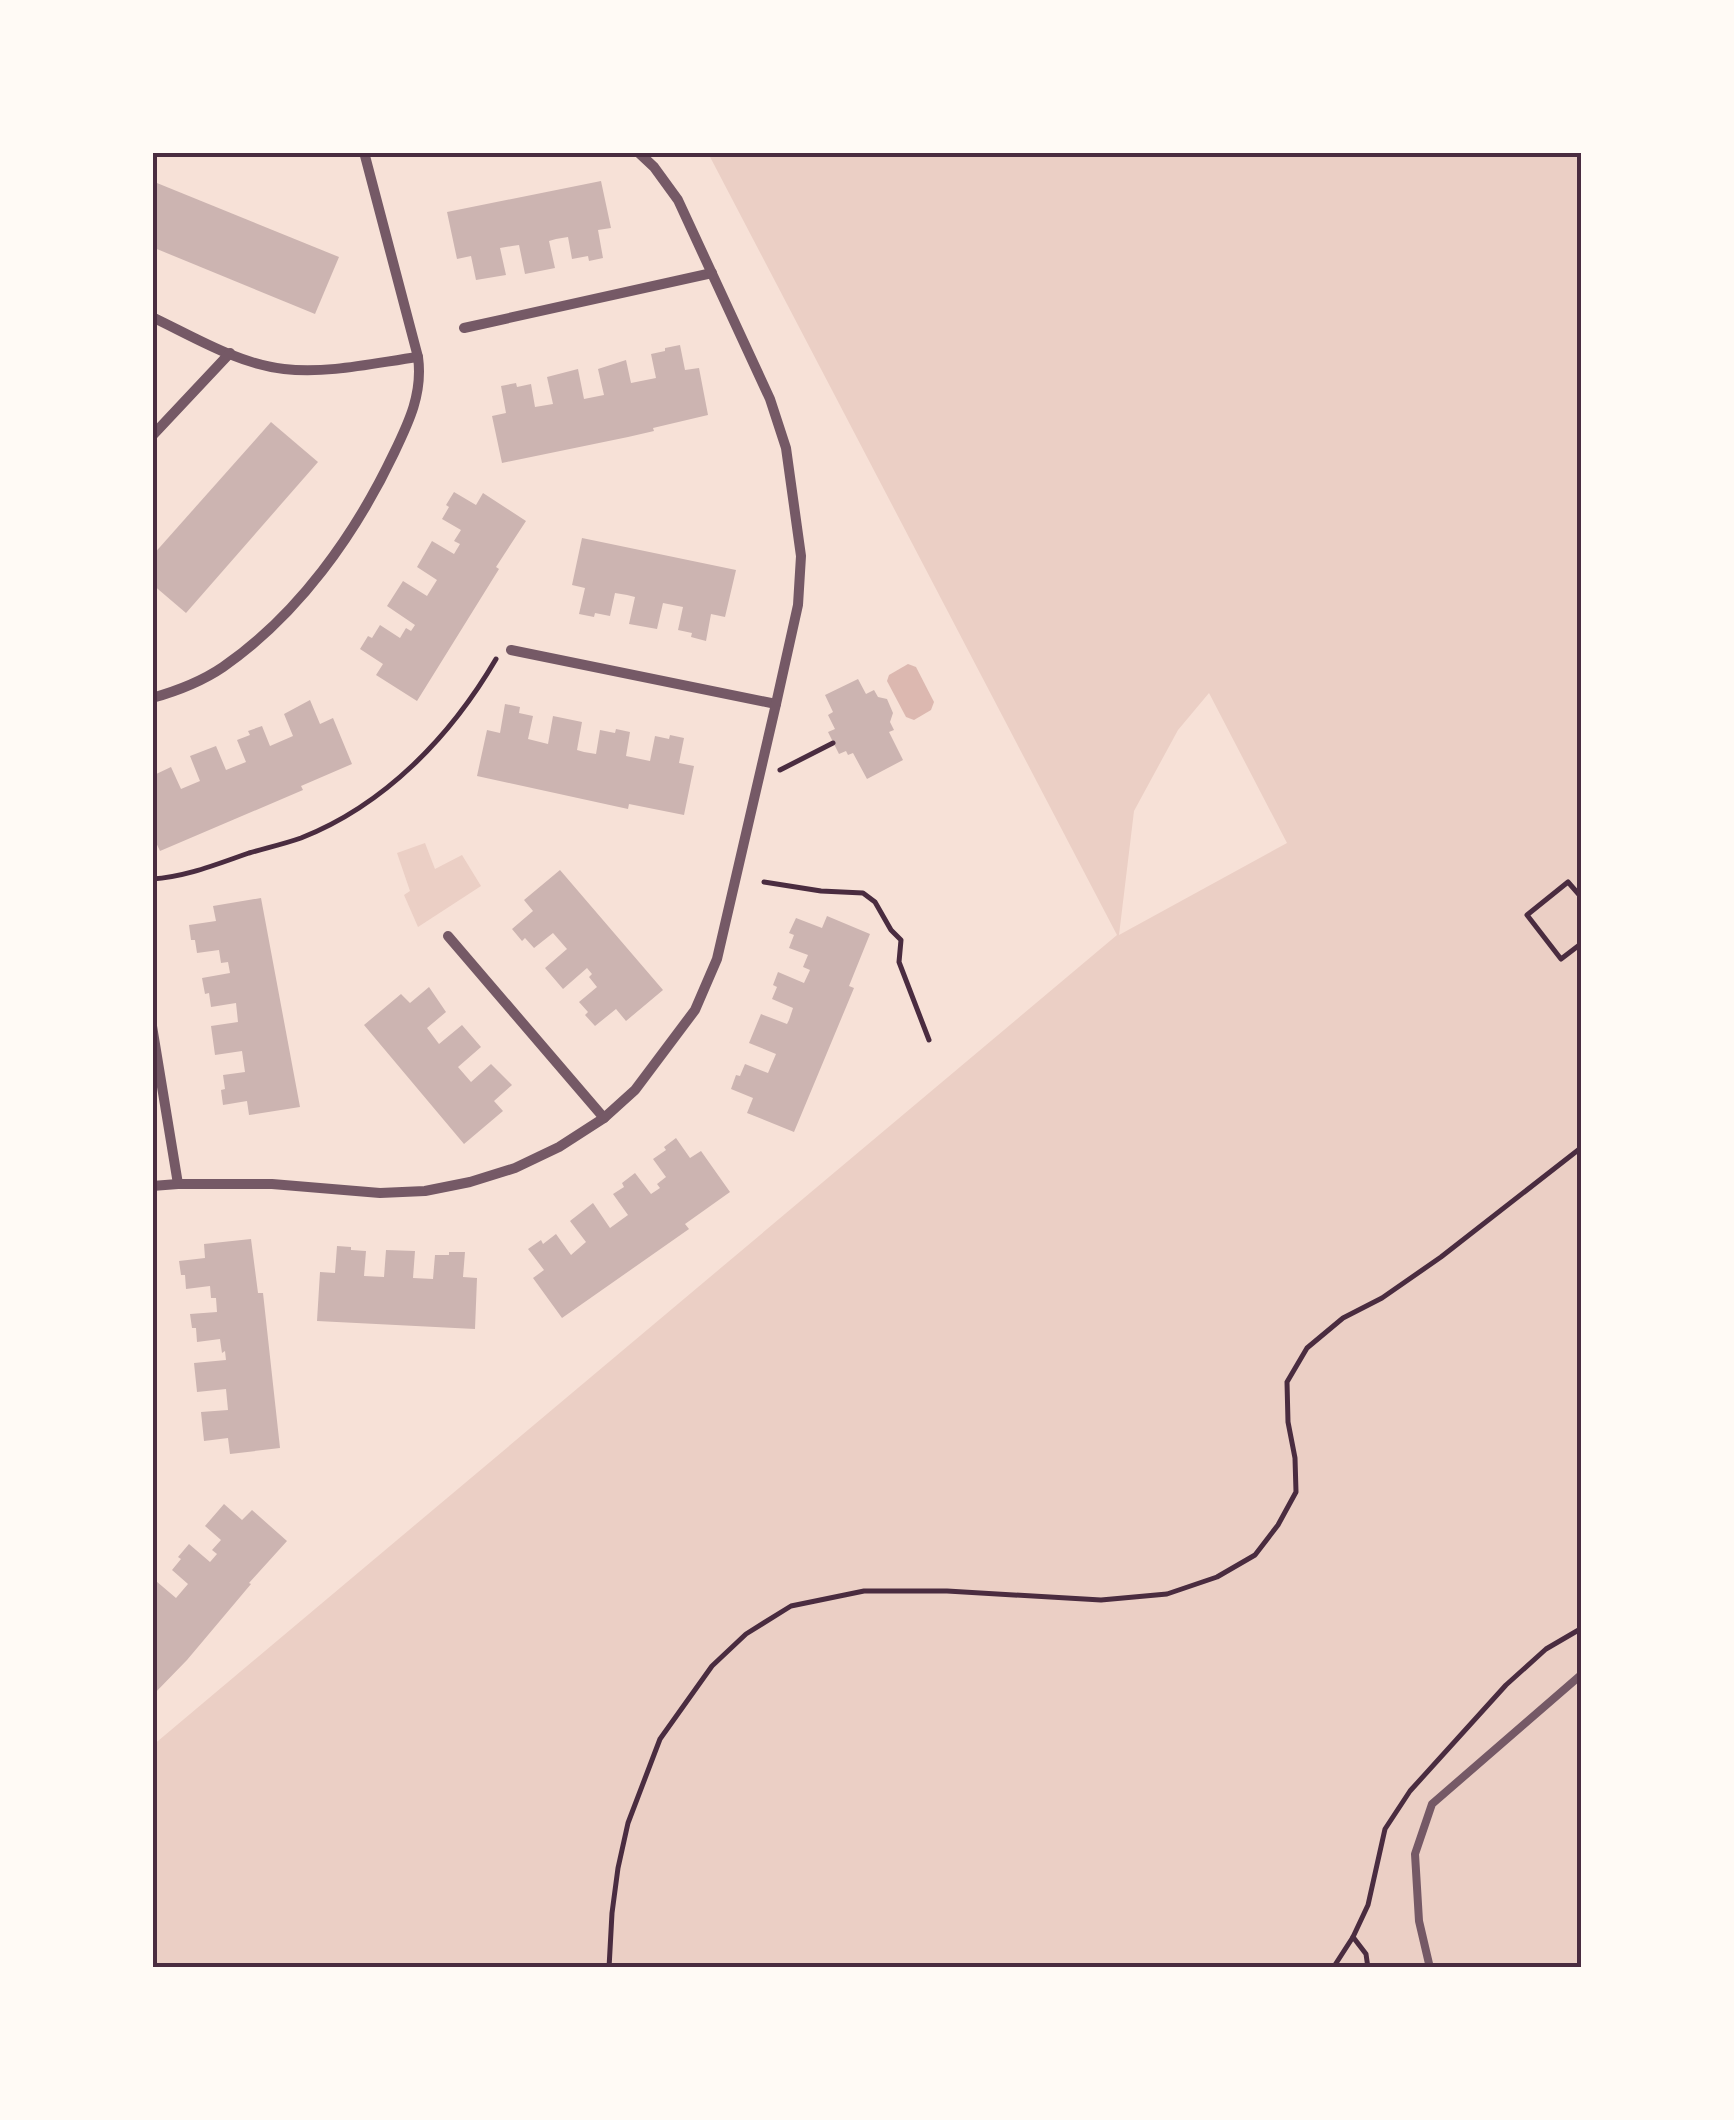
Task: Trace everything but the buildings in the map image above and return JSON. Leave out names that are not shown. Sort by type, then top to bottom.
[{"type":"street","points":[[152,698],[220,669],[252,645],[295,602],[341,547],[378,486],[411,418],[418,391],[418,358],[364,152]]},
{"type":"street","points":[[152,1186],[272,1184],[380,1193],[470,1182],[515,1168],[559,1148],[604,1118],[635,1090],[695,1010],[716,959],[759,779],[798,605],[801,556],[786,448],[770,399],[678,200],[638,152]]},
{"type":"street","points":[[464,328],[712,274]]},
{"type":"street","points":[[152,317],[248,361],[281,369],[312,371],[418,358]]},
{"type":"street","points":[[152,436],[230,353]]},
{"type":"street","points":[[510,650],[776,704]]},
{"type":"street","points":[[448,936],[604,1118]]},
{"type":"street","points":[[152,1026],[178,1184]]},
{"type":"lane","points":[[1430,1968],[1418,1921],[1415,1854],[1432,1804],[1582,1674]]},
{"type":"path","points":[[152,879],[179,876],[302,837],[378,796],[445,733],[499,654],[510,650]]},
{"type":"path","points":[[759,779],[834,743]]},
{"type":"path","points":[[764,882],[862,893],[874,902],[902,940],[899,962],[929,1040]]},
{"type":"path","points":[[1582,898],[1568,882],[1527,915],[1561,958],[1582,943]]},
{"type":"path","points":[[608,1968],[618,1868],[628,1823],[654,1752],[712,1666],[746,1634],[792,1606],[864,1591],[947,1591],[1100,1600],[1167,1594],[1230,1570],[1255,1555],[1296,1492],[1287,1382],[1307,1348],[1343,1318],[1382,1298],[1442,1257],[1582,1148]]},
{"type":"path","points":[[1353,1937],[1366,1954],[1368,1968]]},
{"type":"shaded area","points":[[708,153],[1581,153],[1581,1967],[153,1967],[152,1746],[1117,935]],"holes":[[[1209,693],[1287,843],[1119,935],[1134,811],[1178,730]]]},
{"type":"shaded area","points":[[908,664],[916,667],[934,702],[931,710],[914,720],[906,717],[887,681],[889,675]]},
{"type":"shaded area","points":[[425,843],[435,869],[462,855],[481,886],[418,927],[404,895],[410,891],[397,853]]}]
